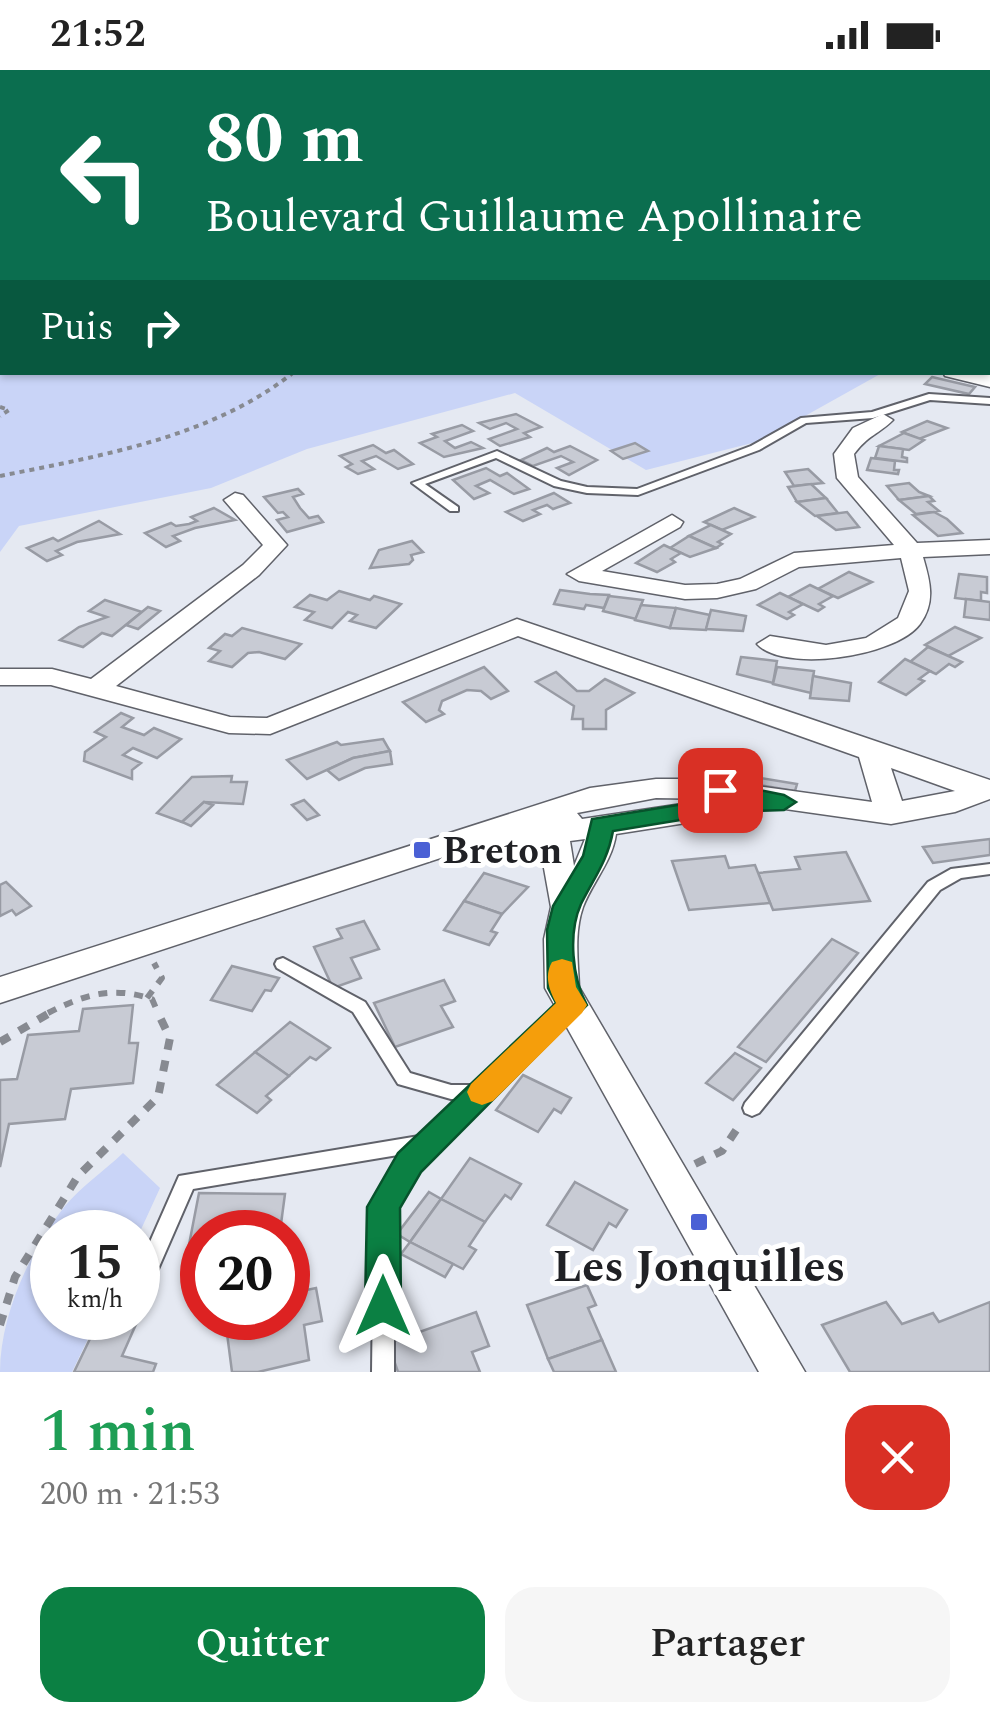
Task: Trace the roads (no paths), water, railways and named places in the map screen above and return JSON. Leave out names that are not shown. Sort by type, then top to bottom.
[{"type":"street","points":[[965,375],[990,381]]},
{"type":"street","points":[[770,644],[826,653],[874,644],[909,622],[921,591],[910,550],[848,478],[844,454],[860,432],[883,420]]},
{"type":"street","points":[[94,690],[251,570],[276,544],[235,500]]},
{"type":"street","points":[[672,522],[579,574],[686,592],[718,591],[748,584],[794,560],[982,544],[990,548]]},
{"type":"street","points":[[0,677],[52,677],[229,725],[270,726],[517,626],[551,635],[872,754],[987,790]]},
{"type":"street","points":[[872,754],[891,814]]},
{"type":"street","points":[[0,990],[422,850],[480,846],[572,816],[784,802],[891,814],[940,805],[987,790]]},
{"type":"street","points":[[567,906],[554,852],[572,816]]},
{"type":"street","points":[[572,816],[596,856],[567,906],[560,930],[562,988],[784,1372]]},
{"type":"lane","points":[[990,326],[990,336]]},
{"type":"lane","points":[[454,508],[418,483],[497,454],[558,484],[587,490],[638,492],[765,444],[787,426],[804,420],[872,415],[929,397],[990,401]]},
{"type":"lane","points":[[752,1108],[934,886],[957,873],[990,869]]},
{"type":"lane","points":[[283,964],[360,1007],[404,1079],[451,1092],[482,1092]]},
{"type":"lane","points":[[382,1372],[384,1207],[409,1162],[572,1005]]},
{"type":"lane","points":[[160,1242],[186,1182],[430,1142]]},
{"type":"place","name":"Breton","points":[[422,850]]},
{"type":"place","name":"Les Jonquilles","points":[[699,1222]]}]
